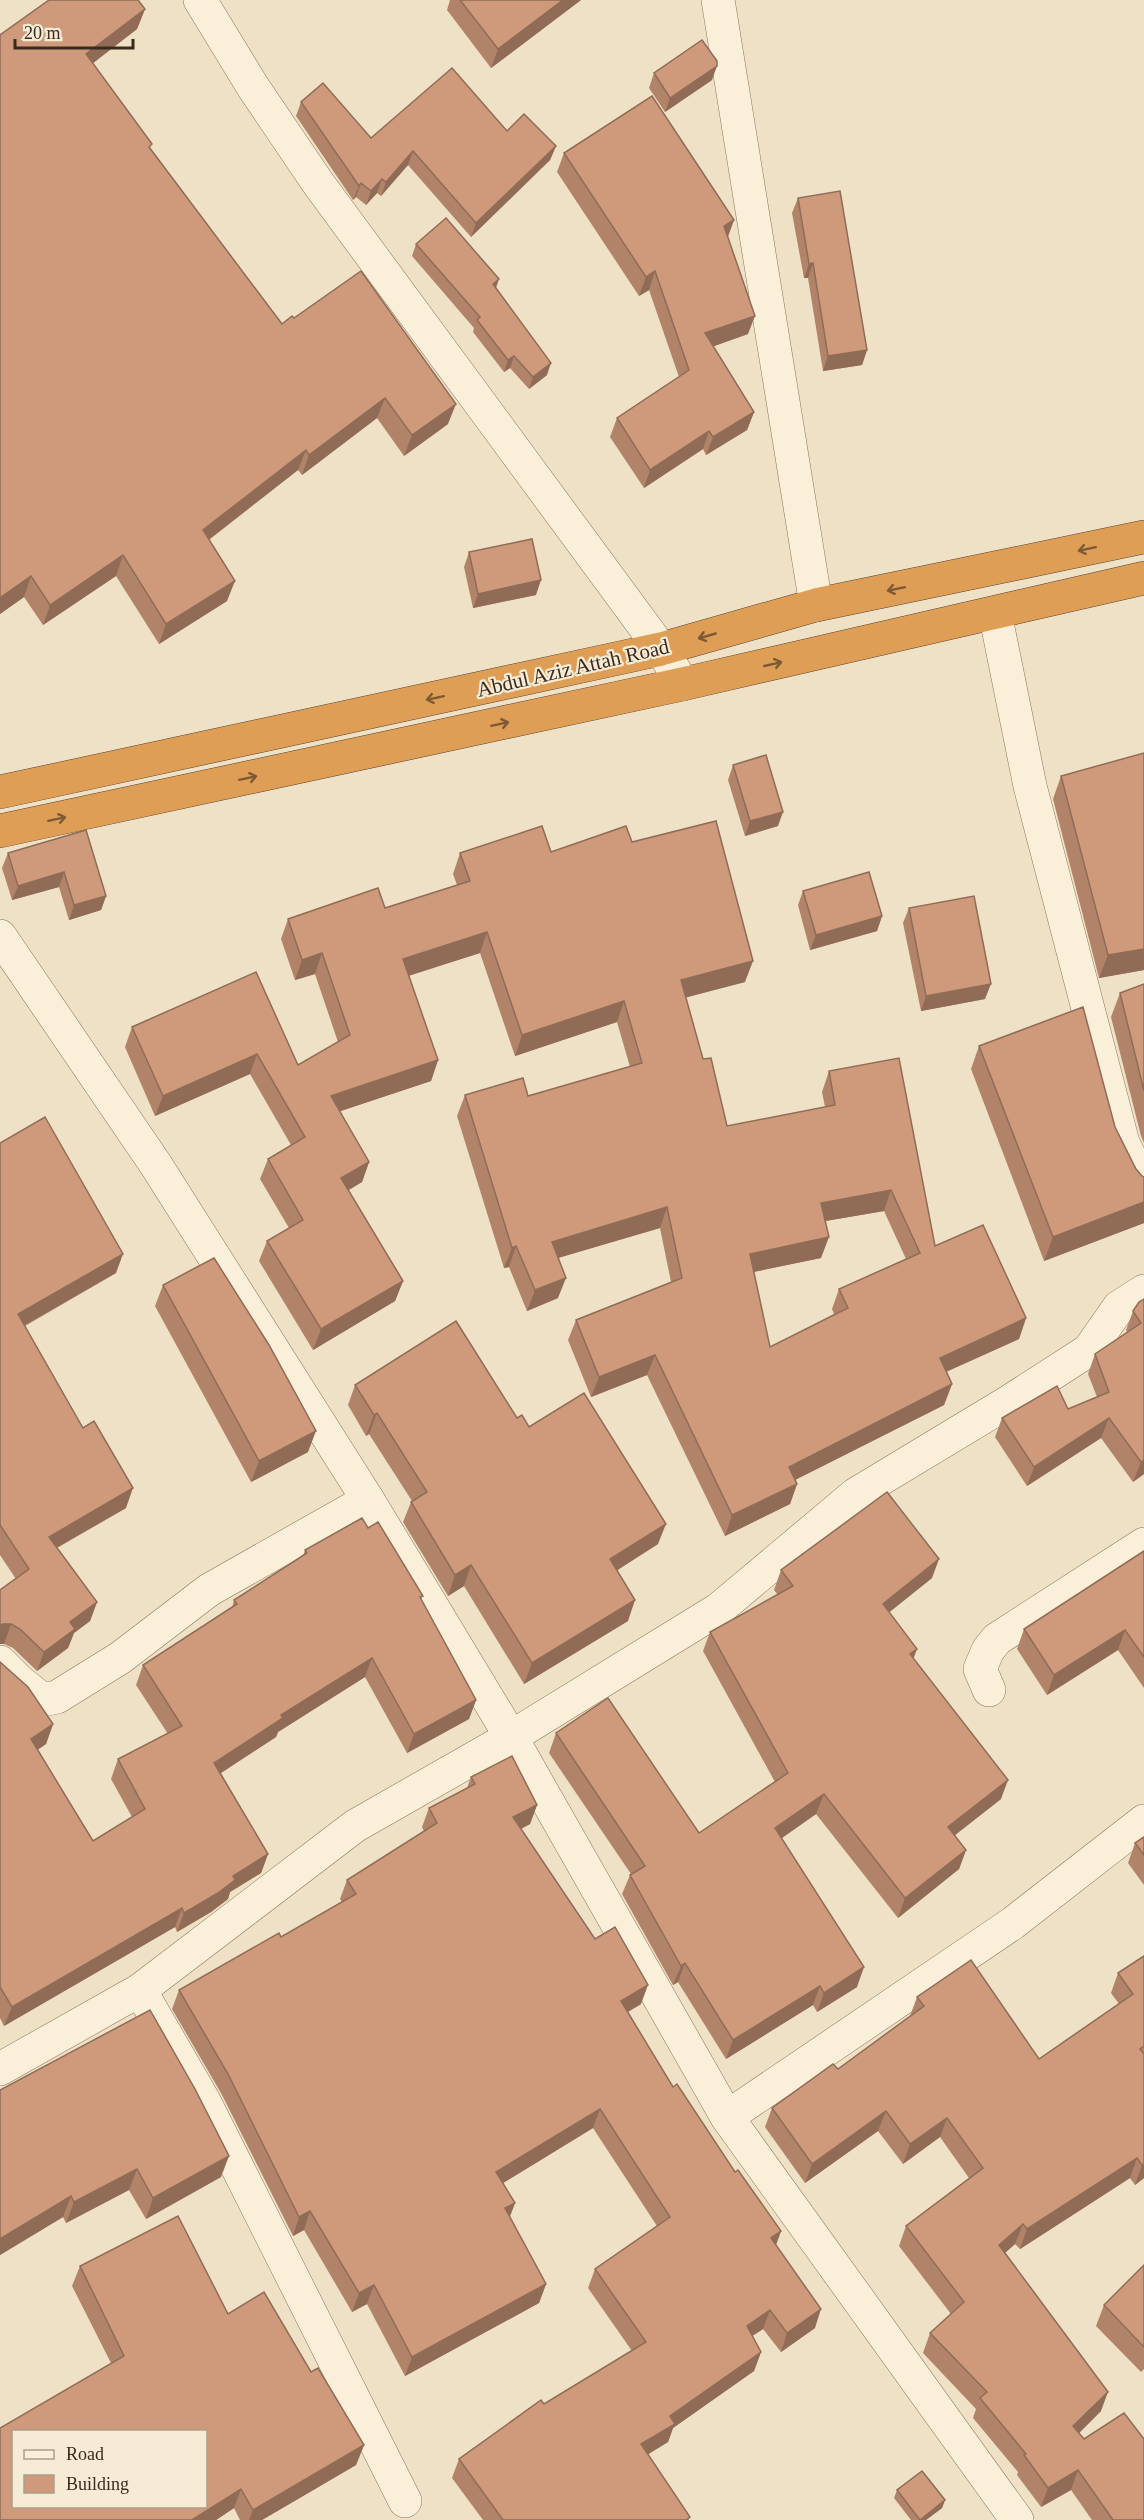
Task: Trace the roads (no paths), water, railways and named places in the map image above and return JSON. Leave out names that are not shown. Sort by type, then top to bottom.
[{"type":"highway","name":"Abdul Aziz Attah Road","points":[[0,792],[661,649],[816,605],[1144,537]]},
{"type":"highway","name":"Abdul Aziz Attah Road","points":[[0,831],[683,684],[1144,578]]},
{"type":"street","points":[[200,0],[253,87],[318,183],[661,649],[683,684]]},
{"type":"street","points":[[718,0],[816,605]]},
{"type":"street","points":[[995,613],[1036,810],[1123,1143],[1144,1185]]},
{"type":"street","points":[[0,936],[156,1165],[368,1500],[511,1737],[727,2117],[1017,2520]]},
{"type":"street","points":[[0,2069],[140,1990],[355,1826],[511,1737],[719,1609],[856,1494],[1010,1401],[1089,1350],[1119,1307],[1144,1291]]},
{"type":"street","points":[[0,1662],[18,1681],[44,1700],[57,1697],[120,1658],[209,1590],[368,1500]]},
{"type":"street","points":[[989,1690],[980,1669],[988,1650],[997,1639],[1144,1544]]},
{"type":"street","points":[[727,2117],[1013,1923],[1144,1821]]},
{"type":"street","points":[[140,1990],[204,2101],[405,2501]]}]
